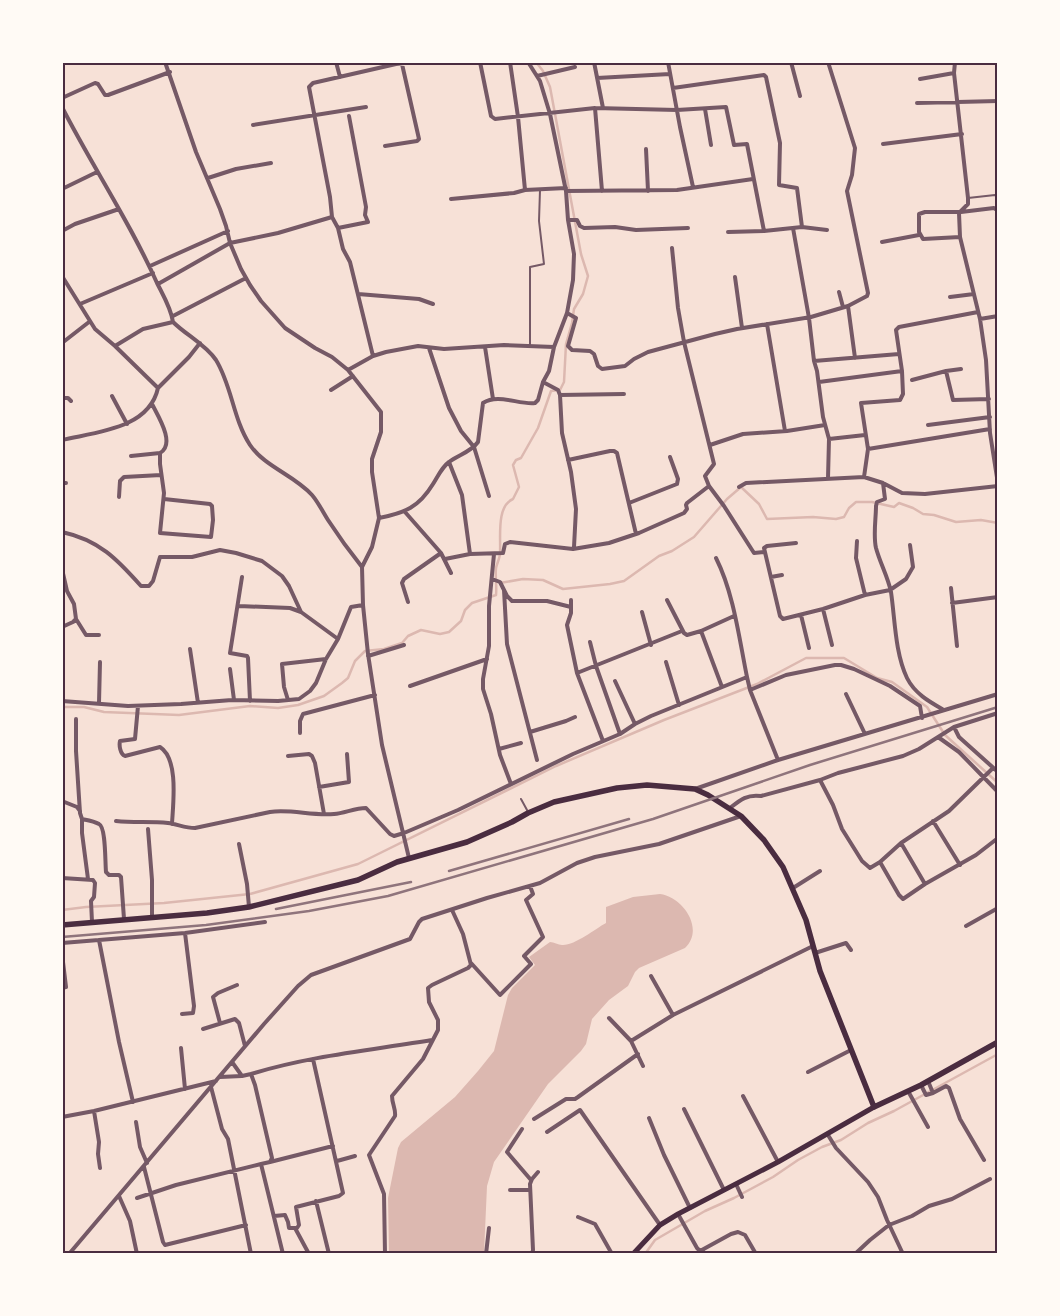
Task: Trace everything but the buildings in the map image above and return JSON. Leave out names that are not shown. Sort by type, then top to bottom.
[{"type":"main road","points":[[62,924],[124,919],[152,914],[207,913],[358,880],[397,862],[467,842],[512,822],[528,812],[554,802],[616,788],[647,785],[695,788],[741,816],[774,851],[793,888],[806,920],[820,971],[874,1107]]},
{"type":"main road","points":[[633,1254],[660,1225],[678,1214],[828,1135],[874,1107],[922,1087],[998,1042]]},
{"type":"street","points":[[165,62],[170,72],[187,127],[228,230],[230,243],[246,278],[261,301],[278,321],[296,336],[332,357],[348,370],[378,408],[382,418],[379,441],[372,459],[372,472],[380,518],[372,547],[362,567],[363,605],[368,655],[382,745],[409,858]]},
{"type":"street","points":[[336,62],[340,77]]},
{"type":"street","points":[[373,356],[350,262],[343,249],[338,228],[332,217],[315,117],[308,90],[310,85],[340,77],[413,62]]},
{"type":"street","points":[[480,62],[493,118],[595,108],[676,110],[726,107],[734,145],[747,144],[764,231]]},
{"type":"street","points":[[510,62],[518,117],[525,190]]},
{"type":"street","points":[[528,62],[537,76],[553,113],[568,190],[574,254],[568,346],[572,350],[590,351],[594,354],[599,369],[626,366],[634,359],[648,352],[684,342],[742,328],[809,318],[846,307],[867,296],[868,293],[847,191],[852,175],[855,148],[828,62]]},
{"type":"street","points":[[594,62],[603,108]]},
{"type":"street","points":[[668,62],[676,110],[693,187]]},
{"type":"street","points":[[791,62],[800,96]]},
{"type":"street","points":[[739,487],[746,483],[864,477],[883,483],[902,493],[939,493],[998,485],[995,451],[990,429],[986,360],[980,319],[960,238],[959,216],[968,204],[968,198],[959,102],[954,73],[955,62]]},
{"type":"street","points":[[385,146],[417,141],[419,139],[402,64]]},
{"type":"street","points":[[537,76],[575,67]]},
{"type":"street","points":[[62,98],[95,83],[105,95],[108,95],[170,72]]},
{"type":"street","points":[[920,79],[954,73]]},
{"type":"street","points":[[597,78],[670,74]]},
{"type":"street","points":[[673,88],[764,75],[766,77],[780,143],[779,186],[797,188],[802,227]]},
{"type":"street","points":[[916,103],[998,101]]},
{"type":"street","points":[[62,107],[96,172],[119,209],[150,266],[173,319],[215,358],[227,381],[243,433],[250,446],[272,466],[297,482],[313,496],[344,545],[362,567]]},
{"type":"street","points":[[253,125],[315,117],[366,107]]},
{"type":"street","points":[[595,108],[602,191]]},
{"type":"street","points":[[705,109],[710,145]]},
{"type":"street","points":[[338,228],[368,222],[349,116]]},
{"type":"street","points":[[883,144],[962,134]]},
{"type":"street","points":[[646,149],[648,192]]},
{"type":"street","points":[[208,178],[236,169],[271,163]]},
{"type":"street","points":[[62,189],[96,172]]},
{"type":"street","points":[[451,199],[518,193],[525,190],[648,192],[678,190],[753,179]]},
{"type":"street","points":[[960,238],[923,239],[919,235],[919,214],[921,212],[961,212],[994,208],[998,211]]},
{"type":"street","points":[[62,231],[75,224],[119,209]]},
{"type":"street","points":[[158,284],[230,243],[278,233],[332,217]]},
{"type":"street","points":[[570,220],[577,220],[580,226],[584,228],[615,227],[636,230],[688,228]]},
{"type":"street","points":[[728,232],[802,227],[827,230]]},
{"type":"street","points":[[793,228],[809,318],[814,361],[829,439],[828,478]]},
{"type":"street","points":[[150,266],[228,230]]},
{"type":"street","points":[[882,242],[919,235]]},
{"type":"street","points":[[672,248],[678,308],[684,342],[714,464],[705,476],[709,486],[754,553],[764,552]]},
{"type":"street","points":[[80,304],[153,273]]},
{"type":"street","points":[[62,276],[95,329],[158,388]]},
{"type":"street","points":[[736,277],[742,328]]},
{"type":"street","points":[[114,346],[143,329],[173,319],[246,278]]},
{"type":"street","points":[[839,292],[846,307],[856,358]]},
{"type":"street","points":[[358,294],[419,299],[433,304]]},
{"type":"street","points":[[950,298],[974,294]]},
{"type":"street","points":[[864,477],[868,449],[861,403],[900,400],[903,394],[902,371],[896,330],[899,327],[978,312]]},
{"type":"street","points":[[380,518],[405,512],[420,500],[431,487],[441,470],[449,462],[474,447],[478,442],[483,403],[493,399],[535,403],[538,400],[543,382],[550,371],[554,347],[571,315]]},
{"type":"street","points":[[980,319],[998,316]]},
{"type":"street","points":[[62,343],[90,322]]},
{"type":"street","points":[[768,324],[784,431]]},
{"type":"street","points":[[62,440],[127,424],[141,416],[157,396],[158,388],[189,357],[200,343]]},
{"type":"street","points":[[348,370],[373,356],[418,346],[444,349],[530,345],[554,347]]},
{"type":"street","points":[[485,347],[493,399]]},
{"type":"street","points":[[429,348],[449,408],[461,431],[474,447],[488,496]]},
{"type":"street","points":[[814,361],[898,354]]},
{"type":"street","points":[[912,380],[960,369]]},
{"type":"street","points":[[819,382],[902,371]]},
{"type":"street","points":[[946,371],[953,400],[989,399]]},
{"type":"street","points":[[331,390],[353,376]]},
{"type":"street","points":[[543,382],[559,392],[624,394]]},
{"type":"street","points":[[559,392],[562,433],[577,515],[573,534],[573,548]]},
{"type":"street","points":[[112,396],[127,424]]},
{"type":"street","points":[[62,398],[68,398],[70,401]]},
{"type":"street","points":[[131,456],[160,453],[167,446],[152,404]]},
{"type":"street","points":[[928,425],[990,417]]},
{"type":"street","points":[[710,445],[743,434],[825,425]]},
{"type":"street","points":[[868,449],[990,429]]},
{"type":"street","points":[[829,439],[865,435]]},
{"type":"street","points":[[568,460],[614,450],[618,457],[636,534]]},
{"type":"street","points":[[160,453],[164,499],[160,533],[211,537],[213,512],[210,504],[164,499]]},
{"type":"street","points":[[629,503],[678,484],[670,457]]},
{"type":"street","points":[[449,462],[462,495],[470,554]]},
{"type":"street","points":[[119,497],[120,481],[124,477],[161,475]]},
{"type":"street","points":[[883,483],[885,500],[877,504],[876,547],[890,590],[895,631],[907,677],[922,697],[944,710]]},
{"type":"street","points":[[444,559],[470,554],[498,554],[504,552],[505,544],[510,542],[573,548],[609,543],[636,534],[684,512],[688,509],[687,503],[709,486]]},
{"type":"street","points":[[405,512],[441,553],[450,573]]},
{"type":"street","points":[[62,532],[81,536],[108,551],[141,586],[149,586],[153,581],[160,557],[192,557],[220,550],[262,561],[282,576],[289,586],[301,612]]},
{"type":"street","points":[[857,541],[856,558],[864,594]]},
{"type":"street","points":[[796,543],[767,546],[764,548],[781,618],[786,619],[823,609],[864,594],[890,590],[906,579],[913,567],[910,545]]},
{"type":"street","points":[[408,602],[402,583],[404,579],[441,553]]},
{"type":"street","points":[[498,554],[497,581],[492,588],[489,646],[483,689],[491,714],[498,749],[511,784]]},
{"type":"street","points":[[716,558],[721,569],[734,616],[750,689],[778,760]]},
{"type":"street","points":[[62,569],[65,591],[74,604],[76,619],[86,635],[99,635]]},
{"type":"street","points":[[771,578],[782,575]]},
{"type":"street","points":[[242,577],[239,606],[230,653],[244,655],[248,658],[250,701]]},
{"type":"street","points":[[497,581],[512,601],[547,601],[571,608]]},
{"type":"street","points":[[951,588],[957,646]]},
{"type":"street","points":[[504,590],[507,644],[537,760]]},
{"type":"street","points":[[952,603],[998,597]]},
{"type":"street","points":[[571,600],[571,613],[567,625],[577,673],[603,741]]},
{"type":"street","points":[[667,600],[682,631],[687,635],[701,631],[734,616]]},
{"type":"street","points":[[62,701],[138,708],[234,700],[299,699],[310,691],[320,674],[326,659],[338,639],[350,607],[363,605]]},
{"type":"street","points":[[239,606],[290,608],[301,612],[338,639]]},
{"type":"street","points":[[823,609],[832,646]]},
{"type":"street","points":[[642,612],[651,645]]},
{"type":"street","points":[[801,615],[809,648]]},
{"type":"street","points":[[62,627],[76,619]]},
{"type":"street","points":[[577,673],[682,631]]},
{"type":"street","points":[[701,631],[722,687]]},
{"type":"street","points":[[590,642],[596,666],[620,734]]},
{"type":"street","points":[[368,655],[404,645]]},
{"type":"street","points":[[190,650],[198,703]]},
{"type":"street","points":[[288,700],[284,687],[282,664],[326,659]]},
{"type":"street","points":[[410,686],[487,659]]},
{"type":"street","points":[[99,703],[100,662]]},
{"type":"street","points":[[666,662],[679,705]]},
{"type":"street","points":[[750,689],[786,675],[841,665],[890,686],[920,706],[923,717]]},
{"type":"street","points":[[230,669],[234,700]]},
{"type":"street","points":[[116,821],[172,824],[195,828],[282,810],[324,814],[343,813],[366,808],[394,836],[458,810],[620,734],[635,724],[747,678]]},
{"type":"street","points":[[615,681],[635,724]]},
{"type":"street","points":[[846,694],[865,734]]},
{"type":"street","points":[[695,788],[778,760],[998,694]]},
{"type":"street","points":[[300,733],[300,721],[303,714],[375,696]]},
{"type":"street","points":[[138,708],[135,739],[120,741],[121,753],[125,756],[160,747],[166,752],[172,770],[172,824]]},
{"type":"street","points":[[730,808],[741,799],[751,795],[761,796],[903,756],[919,749],[945,731],[998,713]]},
{"type":"street","points":[[530,732],[575,717]]},
{"type":"street","points":[[76,719],[80,811],[88,879]]},
{"type":"street","points":[[954,727],[959,737],[998,772]]},
{"type":"street","points":[[939,736],[960,752],[998,792]]},
{"type":"street","points":[[498,749],[521,743]]},
{"type":"street","points":[[288,756],[309,754],[312,756],[315,763],[324,814]]},
{"type":"street","points":[[319,787],[349,782],[346,754]]},
{"type":"street","points":[[820,780],[838,821],[862,861],[870,868],[880,862],[901,843],[949,811],[993,768]]},
{"type":"street","points":[[62,801],[80,811]]},
{"type":"street","points":[[69,1254],[245,1046],[298,986],[311,975],[410,939],[421,920],[540,883],[577,863],[659,844],[741,816]]},
{"type":"street","points":[[82,819],[100,824],[104,832],[106,872],[109,875],[120,876],[124,919]]},
{"type":"street","points":[[934,821],[960,865]]},
{"type":"street","points":[[148,830],[152,880],[152,914]]},
{"type":"street","points":[[880,862],[900,898],[903,899],[976,855],[998,838]]},
{"type":"street","points":[[901,843],[925,884]]},
{"type":"street","points":[[239,844],[248,884],[249,903]]},
{"type":"street","points":[[793,888],[820,871]]},
{"type":"street","points":[[62,878],[88,879],[95,882],[94,897],[91,901],[92,922]]},
{"type":"street","points":[[452,910],[463,934],[471,962],[500,995],[529,966],[530,964],[524,956],[543,937],[526,900],[533,894],[530,886]]},
{"type":"street","points":[[966,926],[998,908]]},
{"type":"street","points":[[62,943],[184,933],[265,922]]},
{"type":"street","points":[[182,1014],[193,1013],[194,1006],[184,933]]},
{"type":"street","points":[[98,940],[133,1102]]},
{"type":"street","points":[[815,953],[846,943],[852,950]]},
{"type":"street","points":[[631,1041],[673,1016],[813,946]]},
{"type":"street","points":[[62,949],[66,987],[62,988]]},
{"type":"street","points":[[385,1254],[384,1194],[369,1154],[395,1116],[396,1110],[392,1096],[423,1059],[438,1030],[439,1023],[429,1002],[428,988],[468,968],[471,962]]},
{"type":"street","points":[[651,976],[673,1016]]},
{"type":"street","points":[[220,1023],[213,997],[237,985]]},
{"type":"street","points":[[609,1018],[631,1041],[643,1066]]},
{"type":"street","points":[[203,1029],[232,1019],[238,1020],[245,1046]]},
{"type":"street","points":[[220,1077],[242,1076],[277,1066],[313,1059],[432,1040]]},
{"type":"street","points":[[181,1048],[185,1089]]},
{"type":"street","points":[[808,1072],[851,1050]]},
{"type":"street","points":[[534,1119],[564,1100],[575,1099],[638,1054]]},
{"type":"street","points":[[274,1216],[285,1215],[289,1228],[295,1228],[299,1225],[295,1208],[342,1194],[343,1190],[313,1059]]},
{"type":"street","points":[[232,1062],[242,1076]]},
{"type":"street","points":[[250,1074],[255,1085],[272,1158],[270,1162]]},
{"type":"street","points":[[62,1117],[133,1102],[216,1081]]},
{"type":"street","points":[[928,1083],[933,1092]]},
{"type":"street","points":[[922,1087],[926,1095],[946,1086],[949,1088],[960,1119],[984,1160]]},
{"type":"street","points":[[211,1087],[222,1129],[228,1139],[251,1254]]},
{"type":"street","points":[[909,1093],[928,1127]]},
{"type":"street","points":[[743,1096],[778,1162]]},
{"type":"street","points":[[684,1109],[724,1190]]},
{"type":"street","points":[[547,1132],[580,1110],[660,1225]]},
{"type":"street","points":[[94,1111],[99,1142],[100,1168]]},
{"type":"street","points":[[649,1118],[664,1156],[690,1208]]},
{"type":"street","points":[[136,1122],[140,1147],[165,1245],[246,1225]]},
{"type":"street","points":[[522,1129],[507,1152],[531,1180]]},
{"type":"street","points":[[828,1135],[836,1148],[868,1182],[878,1197],[903,1254]]},
{"type":"street","points":[[137,1198],[176,1185],[333,1146]]},
{"type":"street","points":[[337,1161],[355,1156]]},
{"type":"street","points":[[260,1164],[283,1254]]},
{"type":"street","points":[[538,1172],[531,1180],[530,1190],[532,1252],[539,1254]]},
{"type":"street","points":[[855,1254],[889,1225],[912,1216],[929,1206],[952,1199],[990,1179]]},
{"type":"street","points":[[736,1184],[742,1196]]},
{"type":"street","points":[[510,1190],[530,1190]]},
{"type":"street","points":[[119,1196],[130,1221],[137,1254]]},
{"type":"street","points":[[316,1201],[329,1254]]},
{"type":"street","points":[[678,1214],[700,1251],[708,1254]]},
{"type":"street","points":[[578,1217],[595,1224],[612,1254]]},
{"type":"street","points":[[295,1228],[309,1254]]},
{"type":"street","points":[[486,1254],[488,1228]]},
{"type":"street","points":[[700,1251],[738,1232],[745,1235],[756,1254]]},
{"type":"lane","points":[[530,345],[530,267],[544,264],[539,221],[540,190]]},
{"type":"lane","points":[[968,198],[994,194],[998,197]]},
{"type":"lane","points":[[521,800],[528,812]]},
{"type":"shaded area","points":[[660,894],[676,901],[689,915],[693,932],[691,940],[685,948],[639,968],[628,986],[609,1000],[592,1019],[586,1044],[548,1084],[494,1162],[487,1186],[484,1253],[389,1253],[388,1198],[398,1148],[401,1142],[455,1097],[494,1051],[508,995],[512,988],[535,965],[529,957],[550,942],[567,945],[606,923],[606,907],[633,897]]},
{"type":"waterway","points":[[62,707],[84,707],[104,712],[179,715],[250,706],[278,708],[298,705],[324,696],[342,683],[348,678],[355,661],[365,651],[384,649],[402,643],[408,636],[421,630],[440,634],[449,632],[461,621],[465,610],[472,603],[496,595],[496,566],[500,555],[502,515],[504,508],[513,499],[519,487],[513,465],[516,460],[521,458],[538,428],[551,391],[560,390],[564,382],[566,344],[574,309],[583,294],[588,276],[581,254],[550,87],[543,71],[536,62]]},
{"type":"waterway","points":[[500,583],[523,579],[543,580],[563,589],[624,581],[659,556],[672,551],[694,537],[727,499],[741,487],[759,504],[767,519],[813,517],[836,519],[844,517],[849,508],[856,502],[872,502],[894,507],[899,503],[923,514],[934,515],[956,522],[981,520],[998,523]]},
{"type":"waterway","points":[[62,910],[164,903],[250,894],[358,864],[556,766],[664,720],[757,684],[806,658],[844,658],[877,678],[892,682],[927,707],[945,735],[998,783]]},
{"type":"waterway","points":[[645,1254],[655,1240],[705,1211],[734,1198],[773,1177],[798,1160],[822,1147],[841,1140],[868,1123],[894,1111],[998,1054]]},
{"type":"railway","points":[[62,937],[206,925],[309,911],[388,896],[653,819],[810,765],[998,707]]},
{"type":"railway","points":[[449,871],[629,819]]},
{"type":"railway","points":[[276,909],[411,882]]}]
